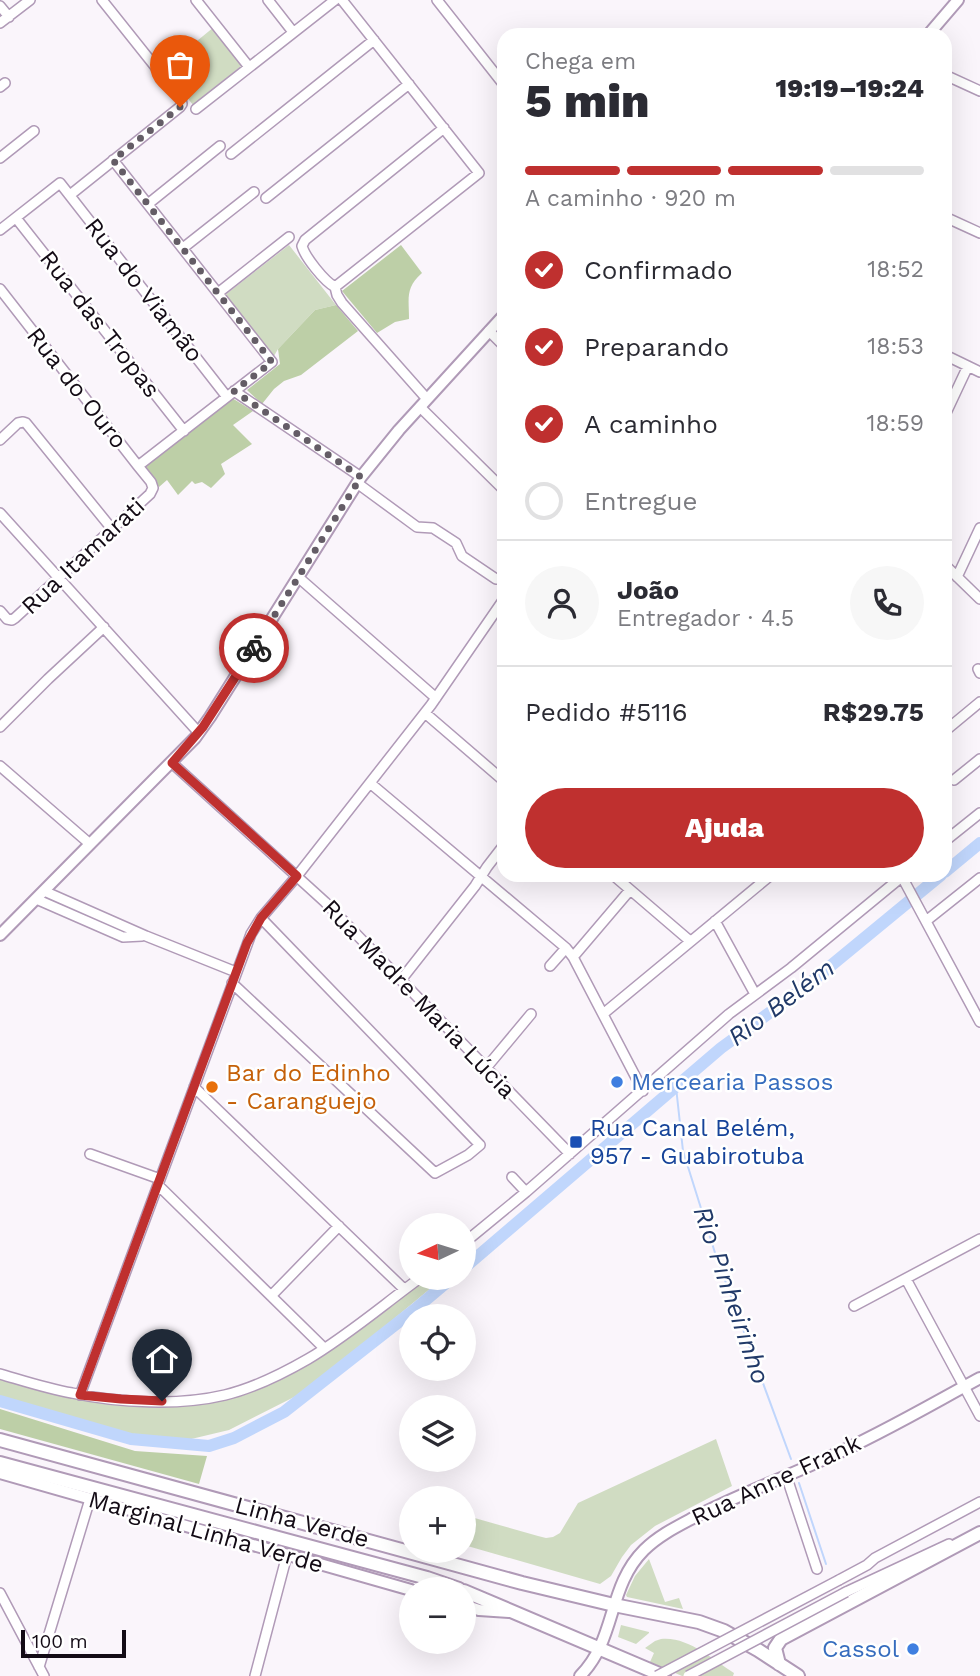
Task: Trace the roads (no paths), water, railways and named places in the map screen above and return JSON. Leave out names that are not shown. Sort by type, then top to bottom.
[{"type":"highway","name":"Linha Verde","points":[[0,1440],[522,1583],[711,1626],[758,1650],[798,1676]]},
{"type":"highway","name":"Linha Verde","points":[[0,1463],[423,1577]]},
{"type":"highway","points":[[779,1664],[775,1648],[781,1639],[980,1531]]},
{"type":"highway","points":[[476,1596],[664,1676]]},
{"type":"main road","points":[[934,28],[958,0]]},
{"type":"main road","points":[[0,935],[200,733],[359,480],[388,442],[497,323]]},
{"type":"main road","name":"Rua Anne Frank","points":[[580,1676],[600,1648],[618,1590],[626,1574],[640,1554],[657,1539],[722,1503],[848,1448],[980,1378]]},
{"type":"main road","name":"Marginal Linha Verde","points":[[0,1473],[399,1587]]},
{"type":"main road","points":[[476,1609],[519,1613]]},
{"type":"street","points":[[0,23],[30,0]]},
{"type":"street","points":[[70,195],[182,104],[181,99],[102,0]]},
{"type":"street","points":[[196,0],[249,67]]},
{"type":"street","points":[[268,0],[293,32]]},
{"type":"street","points":[[196,109],[335,0]]},
{"type":"street","points":[[335,288],[479,173],[342,0]]},
{"type":"street","points":[[437,0],[497,76]]},
{"type":"street","points":[[0,6],[9,17]]},
{"type":"street","points":[[231,154],[374,40]]},
{"type":"street","points":[[952,78],[980,91]]},
{"type":"street","points":[[266,198],[409,84]]},
{"type":"street","points":[[444,128],[306,239],[302,246],[304,253],[328,284],[335,288],[339,299],[423,403],[497,483]]},
{"type":"street","points":[[0,158],[34,131]]},
{"type":"street","points":[[148,204],[220,146]]},
{"type":"street","points":[[113,160],[272,362],[138,466]]},
{"type":"street","name":"Rua do Viamão","points":[[16,218],[60,183],[230,394],[359,480],[417,527],[433,528],[456,544],[462,556],[496,579]]},
{"type":"street","points":[[183,248],[254,192]]},
{"type":"street","points":[[0,230],[16,218]]},
{"type":"street","name":"Rua das Tropas","points":[[16,218],[184,430]]},
{"type":"street","points":[[952,220],[980,233]]},
{"type":"street","points":[[218,293],[289,237]]},
{"type":"street","name":"Rua do Ouro","points":[[0,289],[153,488]]},
{"type":"street","points":[[489,331],[497,339]]},
{"type":"street","points":[[952,358],[980,372]]},
{"type":"street","points":[[952,400],[968,366]]},
{"type":"street","points":[[0,440],[18,423],[28,425],[112,529]]},
{"type":"street","name":"Rua Itamarati","points":[[0,611],[9,620],[15,618],[150,494],[153,488]]},
{"type":"street","points":[[0,513],[200,733]]},
{"type":"street","points":[[957,577],[980,528]]},
{"type":"street","points":[[952,572],[980,599]]},
{"type":"street","points":[[298,577],[436,698]]},
{"type":"street","points":[[80,1395],[251,933],[425,713],[497,609]]},
{"type":"street","points":[[0,727],[104,627]]},
{"type":"street","points":[[952,725],[980,702]]},
{"type":"street","points":[[425,713],[497,775]]},
{"type":"street","points":[[954,780],[980,759]]},
{"type":"street","name":"Rua Madre Maria Lúcia","points":[[172,763],[325,902],[570,1154]]},
{"type":"street","points":[[0,766],[90,844]]},
{"type":"street","points":[[370,783],[566,948],[643,1091]]},
{"type":"street","points":[[952,835],[980,813]]},
{"type":"street","points":[[401,980],[497,854]]},
{"type":"street","points":[[924,918],[980,878]]},
{"type":"street","points":[[621,882],[690,942]]},
{"type":"street","points":[[603,1014],[762,882]]},
{"type":"street","points":[[476,1233],[718,1024],[792,968],[897,882]]},
{"type":"street","points":[[906,882],[977,1007],[980,1022]]},
{"type":"street","points":[[573,957],[630,890]]},
{"type":"street","points":[[40,895],[123,937],[146,936],[236,972]]},
{"type":"street","points":[[232,983],[435,1173],[468,1155],[480,1145],[261,918]]},
{"type":"street","points":[[715,921],[755,994]]},
{"type":"street","points":[[550,967],[566,948]]},
{"type":"street","points":[[486,1068],[531,1014]]},
{"type":"street","points":[[194,1087],[399,1284]]},
{"type":"street","points":[[90,1154],[159,1182],[324,1348]]},
{"type":"street","points":[[512,1177],[526,1192]]},
{"type":"street","points":[[271,1296],[339,1226]]},
{"type":"street","points":[[854,1306],[980,1239]]},
{"type":"street","points":[[906,1279],[980,1416]]},
{"type":"street","points":[[0,1374],[80,1395],[162,1401],[212,1398],[243,1390],[292,1367],[324,1348],[403,1290]]},
{"type":"street","points":[[786,1475],[817,1569]]},
{"type":"street","points":[[41,1672],[90,1499]]},
{"type":"street","points":[[657,1676],[980,1502]]},
{"type":"street","points":[[688,1676],[866,1582],[980,1531]]},
{"type":"street","points":[[255,1676],[288,1555]]},
{"type":"street","points":[[866,1582],[890,1581]]},
{"type":"street","points":[[0,1593],[41,1672]]},
{"type":"waterway","name":"Rio Belém","points":[[952,866],[980,843]]},
{"type":"waterway","name":"Rio Belém","points":[[476,1258],[721,1048],[805,987],[932,882]]},
{"type":"waterway","name":"Rio Pinheirinho","points":[[676,1087],[683,1151],[716,1256],[791,1459]]},
{"type":"waterway","name":"Rio Belém","points":[[0,1401],[131,1439],[209,1446],[234,1438],[284,1412],[438,1290]]},
{"type":"waterway","name":"Rio Pinheirinho","points":[[799,1483],[826,1564]]},
{"type":"place","name":"Mercearia Passos","points":[[617,1082]]},
{"type":"place","name":"Bar do Edinho - Caranguejo","points":[[212,1087]]},
{"type":"place","name":"Rua Canal Belém, 957 - Guabirotuba","points":[[576,1142]]},
{"type":"place","name":"Cassol","points":[[913,1649]]}]
